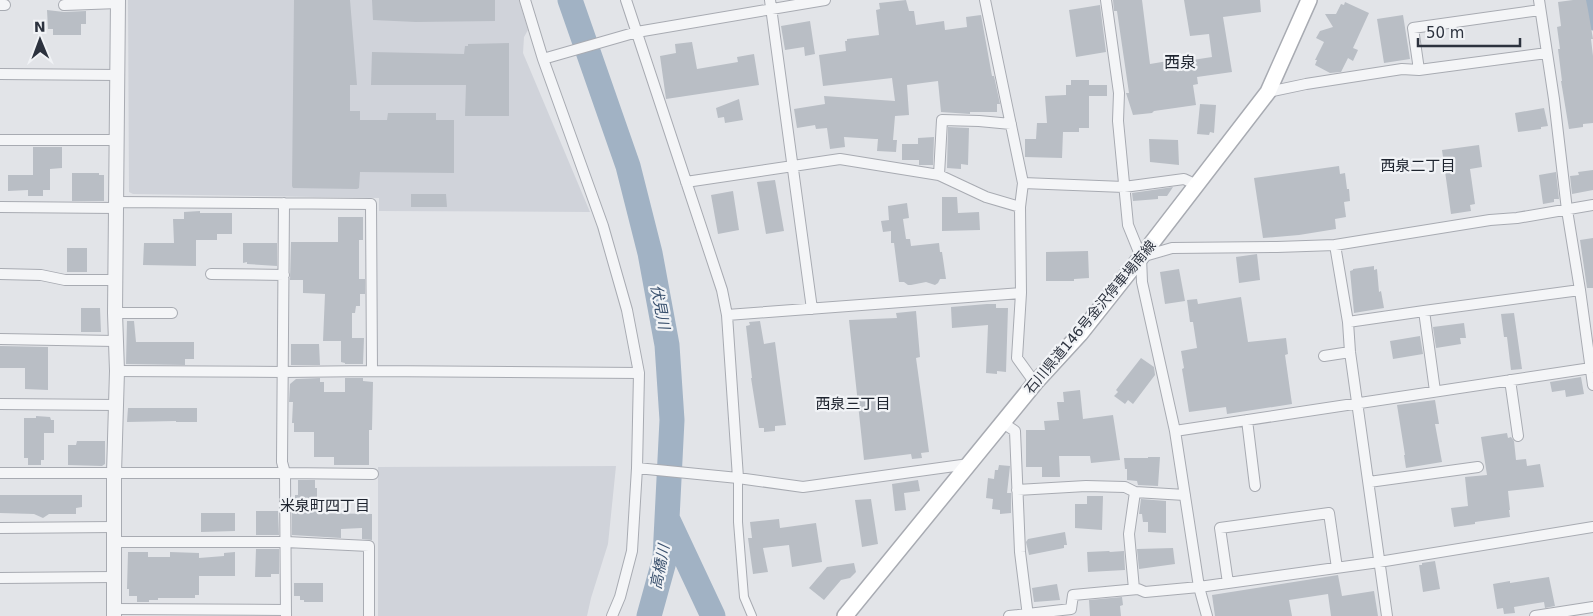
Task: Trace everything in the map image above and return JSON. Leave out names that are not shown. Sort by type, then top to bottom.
[{"type":"main road","name":"石川県道146号金沢停車場南線","points":[[845,616],[1035,383],[1080,334],[1268,92],[1309,0]]},
{"type":"street","points":[[525,0],[547,58],[603,226],[627,310],[639,373],[641,469],[632,551],[620,597],[612,616]]},
{"type":"street","points":[[626,0],[632,33],[686,182],[722,290],[727,315],[735,477],[744,597],[752,616]]},
{"type":"street","points":[[547,58],[632,33],[771,4],[825,0]]},
{"type":"street","points":[[985,0],[1023,183],[1020,207],[1021,293],[1017,358],[1035,383]]},
{"type":"street","points":[[1106,0],[1119,93],[1118,121],[1128,225],[1141,257],[1142,282],[1175,431],[1199,587],[1207,616]]},
{"type":"street","points":[[64,5],[118,2],[114,612],[286,613],[285,473],[282,462],[284,203]]},
{"type":"street","points":[[771,4],[812,309]]},
{"type":"street","points":[[1419,70],[1413,28],[1539,5],[1554,99],[1567,210],[1593,385]]},
{"type":"street","points":[[1268,92],[1402,69],[1419,70],[1547,53]]},
{"type":"street","points":[[0,74],[118,75]]},
{"type":"street","points":[[939,175],[942,120],[1011,124]]},
{"type":"street","points":[[0,140],[117,140]]},
{"type":"street","points":[[686,182],[840,159],[939,175],[986,197],[1020,207]]},
{"type":"street","points":[[1023,183],[1124,187],[1184,179],[1197,185]]},
{"type":"street","points":[[0,208],[284,203],[371,204],[372,371]]},
{"type":"street","points":[[1141,257],[1172,248],[1336,245],[1490,220],[1517,218],[1593,206]]},
{"type":"street","points":[[1336,245],[1387,616]]},
{"type":"street","points":[[0,274],[41,275],[65,280],[115,280]]},
{"type":"street","points":[[211,274],[284,274]]},
{"type":"street","points":[[1348,322],[1580,290]]},
{"type":"street","points":[[727,315],[1021,293]]},
{"type":"street","points":[[1424,311],[1435,391]]},
{"type":"street","points":[[115,313],[172,313]]},
{"type":"street","points":[[0,339],[115,341]]},
{"type":"street","points":[[1324,356],[1350,352]]},
{"type":"street","points":[[1175,431],[1591,368]]},
{"type":"street","points":[[117,371],[639,373]]},
{"type":"street","points":[[1510,380],[1518,436]]},
{"type":"street","points":[[0,404],[116,405]]},
{"type":"street","points":[[1247,420],[1255,486]]},
{"type":"street","points":[[1003,423],[1015,431],[1020,552],[1027,615]]},
{"type":"street","points":[[641,469],[735,477],[802,487],[968,464]]},
{"type":"street","points":[[1369,482],[1478,467]]},
{"type":"street","points":[[0,473],[373,474]]},
{"type":"street","points":[[1018,490],[1086,486],[1126,487],[1136,492],[1185,495]]},
{"type":"street","points":[[1134,589],[1129,534],[1136,492]]},
{"type":"street","points":[[1228,583],[1220,528],[1329,513],[1337,568]]},
{"type":"street","points":[[0,528],[114,527]]},
{"type":"street","points":[[1009,616],[1071,609],[1073,594],[1134,589],[1145,592],[1199,587],[1379,562],[1593,527]]},
{"type":"street","points":[[114,542],[286,542],[369,546],[369,616]]},
{"type":"street","points":[[0,578],[114,577]]},
{"type":"street","points":[[1535,616],[1593,607]]},
{"type":"shaded area","points":[[128,0],[519,0],[528,30],[524,37],[523,53],[590,212],[379,211],[379,198],[133,194],[129,192]]},
{"type":"shaded area","points":[[616,466],[608,544],[587,616],[378,616],[378,467]]},
{"type":"building","points":[[294,0],[350,0],[357,85],[350,85],[350,111],[360,111],[360,120],[387,120],[388,113],[436,113],[436,120],[454,120],[454,173],[360,172],[359,188],[357,189],[293,188]]},
{"type":"building","points":[[372,0],[495,0],[495,21],[416,22],[373,20]]},
{"type":"building","points":[[906,0],[909,11],[914,11],[916,25],[944,21],[945,30],[967,27],[966,17],[981,15],[992,76],[994,76],[1000,104],[997,104],[997,112],[970,112],[970,114],[941,112],[938,81],[907,85],[909,115],[895,116],[893,140],[897,140],[896,152],[877,151],[878,139],[844,137],[845,147],[830,149],[827,128],[816,129],[815,125],[797,128],[794,109],[825,104],[824,96],[895,101],[892,78],[823,86],[819,55],[846,51],[845,41],[847,39],[879,35],[876,10],[880,9],[879,3]]},
{"type":"building","points":[[1113,0],[1142,0],[1150,64],[1186,58],[1186,61],[1212,57],[1209,34],[1190,36],[1184,0],[1260,0],[1261,12],[1223,17],[1232,72],[1197,77],[1198,84],[1193,85],[1196,105],[1133,115],[1126,93],[1129,93],[1117,11],[1114,11]]},
{"type":"building","points":[[1586,0],[1593,39],[1591,39],[1593,56],[1593,123],[1569,129],[1561,81],[1557,27],[1561,26],[1558,2]]},
{"type":"building","points":[[1345,2],[1369,13],[1353,48],[1358,50],[1353,61],[1348,58],[1341,72],[1330,73],[1315,65],[1317,60],[1315,60],[1324,42],[1316,38],[1320,31],[1333,27],[1325,14],[1336,14],[1341,4],[1344,5]]},
{"type":"building","points":[[1100,5],[1106,52],[1076,57],[1069,10]]},
{"type":"building","points":[[47,10],[64,12],[86,11],[86,24],[81,24],[81,35],[53,35],[53,29],[48,29]]},
{"type":"building","points":[[1403,15],[1410,59],[1384,63],[1377,19]]},
{"type":"building","points":[[810,21],[815,54],[805,56],[804,47],[785,50],[781,26]]},
{"type":"building","points":[[692,42],[697,69],[738,62],[737,57],[754,54],[759,85],[666,99],[660,56],[676,53],[675,44]]},
{"type":"building","points":[[509,43],[509,116],[465,116],[466,85],[371,85],[372,52],[464,54],[465,46],[468,46],[468,44]]},
{"type":"building","points":[[1071,80],[1089,80],[1089,85],[1107,85],[1107,96],[1089,96],[1089,128],[1079,128],[1079,132],[1063,132],[1062,158],[1025,157],[1025,139],[1036,139],[1037,123],[1047,123],[1045,96],[1066,95],[1066,85],[1071,85]]},
{"type":"building","points":[[739,99],[743,120],[725,123],[724,117],[718,118],[716,108]]},
{"type":"building","points":[[1200,104],[1216,105],[1214,133],[1210,132],[1209,135],[1197,134]]},
{"type":"building","points":[[1544,108],[1548,126],[1541,127],[1541,129],[1518,132],[1515,113]]},
{"type":"building","points":[[948,127],[969,128],[968,165],[961,164],[961,169],[947,168]]},
{"type":"building","points":[[934,137],[933,165],[919,165],[919,160],[902,160],[902,144],[918,144],[918,138]]},
{"type":"building","points":[[1149,139],[1178,140],[1179,165],[1150,162]]},
{"type":"building","points":[[1479,145],[1482,167],[1470,169],[1475,204],[1470,205],[1471,211],[1451,214],[1442,150]]},
{"type":"building","points":[[33,147],[62,147],[62,168],[50,169],[50,190],[43,190],[43,196],[28,196],[28,190],[8,191],[8,175],[33,175]]},
{"type":"building","points":[[1339,166],[1340,174],[1345,173],[1350,201],[1344,202],[1346,217],[1335,219],[1336,229],[1263,238],[1254,178]]},
{"type":"building","points":[[1593,170],[1593,190],[1572,194],[1570,176],[1579,175],[1578,172]]},
{"type":"building","points":[[1556,172],[1559,199],[1543,204],[1539,175]]},
{"type":"building","points":[[72,173],[99,173],[99,175],[104,175],[104,201],[72,201]]},
{"type":"building","points":[[775,180],[784,231],[766,234],[757,182]]},
{"type":"building","points":[[1173,187],[1167,196],[1158,196],[1158,199],[1133,201],[1132,193]]},
{"type":"building","points":[[733,191],[739,230],[718,234],[711,195]]},
{"type":"building","points":[[411,194],[446,194],[447,207],[411,207]]},
{"type":"building","points":[[942,197],[957,197],[958,213],[979,212],[980,230],[942,231]]},
{"type":"building","points":[[907,203],[909,218],[903,219],[906,239],[910,239],[911,246],[939,243],[946,279],[940,279],[935,285],[926,282],[908,285],[904,282],[899,282],[894,243],[891,243],[891,231],[883,232],[881,221],[889,220],[888,206]]},
{"type":"building","points":[[200,211],[200,213],[232,213],[232,234],[217,234],[217,240],[196,240],[196,266],[143,265],[144,243],[174,243],[173,219],[184,219],[184,212]]},
{"type":"building","points":[[338,217],[363,217],[363,240],[359,240],[359,279],[365,279],[365,294],[360,294],[360,306],[356,306],[355,313],[352,313],[352,338],[364,338],[363,364],[345,364],[341,362],[341,341],[323,341],[325,294],[303,293],[303,280],[290,280],[291,242],[338,242]]},
{"type":"building","points":[[1593,238],[1593,288],[1587,288],[1580,240]]},
{"type":"building","points":[[243,243],[277,243],[277,266],[243,263]]},
{"type":"building","points":[[67,248],[87,248],[87,272],[67,272]]},
{"type":"building","points":[[1088,251],[1089,278],[1074,279],[1074,281],[1046,281],[1046,252]]},
{"type":"building","points":[[1257,254],[1260,280],[1239,283],[1236,257]]},
{"type":"building","points":[[1374,266],[1374,270],[1377,269],[1379,292],[1381,291],[1384,308],[1354,313],[1350,271]]},
{"type":"building","points":[[1179,269],[1185,301],[1165,304],[1160,272]]},
{"type":"building","points":[[1241,297],[1248,342],[1286,338],[1288,354],[1285,355],[1292,404],[1227,414],[1226,407],[1189,412],[1181,351],[1197,348],[1193,322],[1190,322],[1187,300],[1197,299],[1198,304]]},
{"type":"building","points":[[996,304],[996,308],[1008,308],[1006,372],[997,371],[997,374],[986,373],[988,325],[952,328],[951,307]]},
{"type":"building","points":[[81,308],[100,308],[101,332],[81,332]]},
{"type":"building","points":[[916,311],[920,357],[916,358],[929,452],[921,453],[922,458],[912,459],[911,454],[864,460],[849,320],[897,318],[896,313]]},
{"type":"building","points":[[1514,313],[1522,369],[1511,370],[1507,337],[1504,337],[1501,314]]},
{"type":"building","points":[[127,321],[134,321],[136,342],[194,342],[194,359],[185,359],[185,365],[126,364]]},
{"type":"building","points":[[760,321],[764,344],[775,342],[786,425],[775,426],[775,431],[764,432],[764,428],[759,428],[751,378],[746,326],[750,325],[749,322]]},
{"type":"building","points":[[1464,323],[1466,338],[1460,338],[1461,344],[1436,348],[1433,327]]},
{"type":"building","points":[[1420,336],[1423,354],[1393,359],[1390,341]]},
{"type":"building","points":[[291,344],[319,344],[320,365],[291,365]]},
{"type":"building","points":[[0,346],[48,347],[48,390],[25,389],[25,368],[0,368]]},
{"type":"building","points":[[1141,358],[1154,367],[1155,375],[1133,404],[1128,400],[1125,404],[1114,396],[1118,392],[1116,390]]},
{"type":"building","points":[[1581,377],[1584,394],[1566,397],[1565,390],[1552,392],[1550,382]]},
{"type":"building","points":[[320,378],[320,382],[324,382],[324,392],[345,392],[345,378],[363,378],[363,381],[373,382],[372,430],[369,430],[369,465],[334,465],[334,457],[314,457],[314,432],[294,432],[294,423],[292,423],[293,402],[289,402],[290,384],[296,379]]},
{"type":"building","points":[[1080,390],[1083,419],[1113,415],[1120,460],[1091,463],[1090,456],[1059,456],[1060,477],[1042,477],[1042,467],[1026,467],[1026,430],[1045,430],[1044,421],[1059,420],[1057,402],[1064,402],[1063,392]]},
{"type":"building","points":[[1435,400],[1439,424],[1435,424],[1442,462],[1406,468],[1397,405]]},
{"type":"building","points":[[128,408],[197,408],[197,422],[127,422]]},
{"type":"building","points":[[36,416],[50,417],[51,420],[54,420],[54,433],[44,433],[44,460],[41,460],[41,465],[28,465],[28,458],[24,458],[24,418],[36,418]]},
{"type":"building","points":[[1507,433],[1508,438],[1511,437],[1514,441],[1516,460],[1526,459],[1527,466],[1540,464],[1544,487],[1508,491],[1510,517],[1454,527],[1451,508],[1468,506],[1465,477],[1487,475],[1481,437]]},
{"type":"building","points":[[77,441],[105,441],[105,464],[102,466],[68,465],[68,445],[76,445]]},
{"type":"building","points":[[1160,457],[1158,486],[1138,485],[1137,481],[1127,480],[1124,458]]},
{"type":"building","points":[[999,465],[1010,466],[1007,493],[1011,493],[1011,513],[1000,514],[1000,510],[992,509],[993,499],[986,498],[988,478],[994,479],[995,470],[998,470]]},
{"type":"building","points":[[298,480],[315,480],[315,488],[317,488],[317,513],[372,514],[372,540],[362,539],[362,528],[341,529],[341,538],[292,535],[292,512],[295,512],[295,495],[298,495]]},
{"type":"building","points":[[918,480],[920,491],[904,493],[906,510],[895,511],[892,484]]},
{"type":"building","points":[[0,495],[82,495],[82,507],[76,508],[76,514],[49,514],[43,518],[34,514],[0,513]]},
{"type":"building","points":[[1087,496],[1103,496],[1102,530],[1075,528],[1075,504],[1087,504]]},
{"type":"building","points":[[871,499],[878,544],[862,547],[855,500]]},
{"type":"building","points":[[1141,499],[1166,501],[1166,533],[1148,532],[1148,522],[1143,522],[1142,514],[1139,514]]},
{"type":"building","points":[[256,511],[278,511],[279,535],[256,535]]},
{"type":"building","points":[[201,513],[235,513],[235,531],[201,532]]},
{"type":"building","points":[[779,519],[780,528],[816,523],[822,562],[792,567],[789,545],[763,548],[768,572],[753,574],[748,538],[752,538],[750,522]]},
{"type":"building","points":[[1065,532],[1067,545],[1064,545],[1064,548],[1029,555],[1026,542],[1028,539]]},
{"type":"building","points":[[1173,548],[1175,564],[1139,569],[1137,549]]},
{"type":"building","points":[[256,549],[279,549],[279,574],[271,574],[271,577],[255,577]]},
{"type":"building","points":[[1124,551],[1125,570],[1088,572],[1087,552]]},
{"type":"building","points":[[128,552],[148,552],[148,557],[170,557],[170,552],[199,553],[199,558],[224,556],[224,553],[235,552],[235,576],[199,576],[199,595],[195,595],[195,598],[158,598],[158,600],[149,600],[149,602],[137,602],[137,596],[129,596],[129,589],[127,589]]},
{"type":"building","points":[[1435,561],[1440,589],[1423,592],[1419,565]]},
{"type":"building","points":[[854,563],[856,572],[850,578],[841,580],[824,600],[809,588],[827,567]]},
{"type":"building","points":[[1338,575],[1342,596],[1374,591],[1378,616],[1331,616],[1328,594],[1289,600],[1292,616],[1215,616],[1212,595]]},
{"type":"building","points":[[1549,577],[1555,606],[1545,608],[1544,602],[1514,607],[1515,613],[1504,614],[1503,608],[1497,609],[1493,584]]},
{"type":"building","points":[[294,583],[323,583],[323,602],[304,602],[304,600],[300,600],[300,596],[294,596]]},
{"type":"building","points":[[1057,584],[1060,600],[1034,602],[1032,588]]},
{"type":"building","points":[[1122,597],[1123,605],[1120,606],[1121,616],[1090,616],[1089,600]]},
{"type":"waterway","name":"伏見川","points":[[570,0],[628,166],[650,253],[667,345],[672,420],[665,558],[649,616]]},
{"type":"waterway","points":[[1589,0],[1593,18]]},
{"type":"waterway","name":"伏見川","points":[[668,520],[713,616]]},
{"type":"district","name":"西泉","points":[[1180,62]]},
{"type":"district","name":"西泉二丁目","points":[[1418,166]]},
{"type":"district","name":"西泉三丁目","points":[[853,404]]},
{"type":"district","name":"米泉町四丁目","points":[[325,506]]},
{"type":"water label","name":"高橋川","points":[[660,567]]}]
